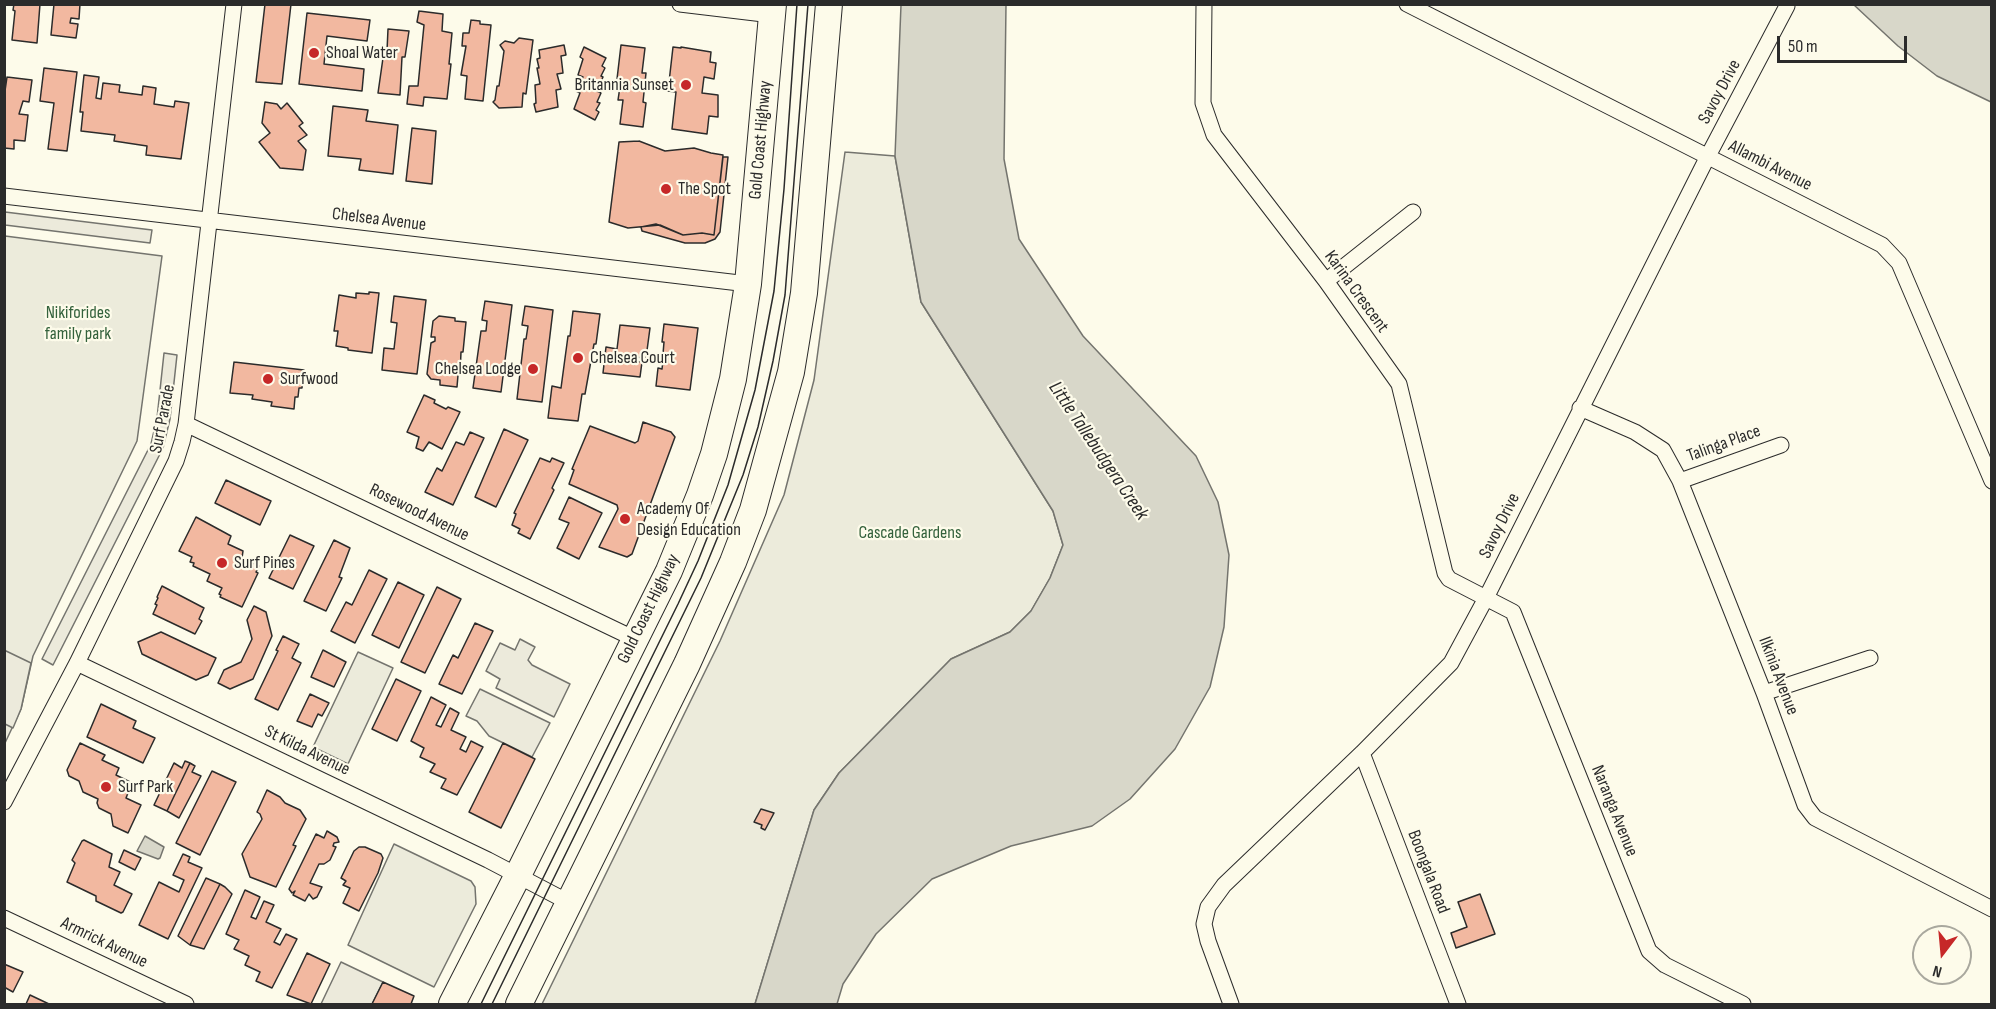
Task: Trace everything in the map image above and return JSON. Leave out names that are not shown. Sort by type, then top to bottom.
[{"type":"highway","points":[[519,1005],[687,664],[733,562],[753,510],[791,372],[804,293],[829,4]]},
{"type":"highway","name":"Gold Coast Highway","points":[[452,1005],[518,876],[683,539],[714,454],[733,380],[748,284],[772,10]]},
{"type":"street","name":"Surf Parade","points":[[4,802],[77,663],[176,461],[186,424],[234,4]]},
{"type":"street","points":[[680,4],[772,10]]},
{"type":"street","name":"Karina Crescent","points":[[1204,4],[1203,103],[1214,135],[1326,281],[1399,384],[1445,573],[1449,579],[1486,598]]},
{"type":"street","name":"Allambi Avenue","points":[[1407,4],[1882,245],[1899,263],[1992,482]]},
{"type":"street","name":"Savoy Drive","points":[[1231,1005],[1204,924],[1208,907],[1224,885],[1362,753],[1451,663],[1486,598],[1708,156],[1787,6]]},
{"type":"street","name":"Chelsea Avenue","points":[[4,196],[748,284]]},
{"type":"street","points":[[1326,281],[1413,212]]},
{"type":"street","name":"Ilkinia Avenue","points":[[1580,408],[1635,432],[1663,450],[1680,481],[1764,693],[1805,805],[1815,818],[1992,909]]},
{"type":"street","name":"Rosewood Avenue","points":[[186,424],[635,639]]},
{"type":"street","name":"Talinga Place","points":[[1680,481],[1781,445]]},
{"type":"street","name":"Naranga Avenue","points":[[1486,598],[1513,612],[1649,951],[1665,965],[1743,1005]]},
{"type":"street","points":[[1764,693],[1870,658]]},
{"type":"street","name":"St Kilda Avenue","points":[[77,663],[570,903]]},
{"type":"street","name":"Boongala Road","points":[[1362,753],[1458,1005]]},
{"type":"street","name":"Armrick Avenue","points":[[4,918],[186,1005]]},
{"type":"green space","name":"Cascade Gardens","points":[[845,152],[895,156],[921,302],[1053,511],[1063,545],[1050,578],[1031,611],[1010,632],[951,659],[839,773],[814,810],[755,1004],[542,1004],[720,641],[784,495],[814,380]]},
{"type":"green space","name":"Nikiforides family park","points":[[5,236],[162,256],[137,441],[33,656],[21,709],[5,743]]},
{"type":"green space","points":[[358,652],[393,668],[348,764],[313,747]]},
{"type":"green space","points":[[394,844],[471,881],[475,887],[476,904],[434,987],[348,945]]},
{"type":"shaded area","points":[[5,212],[152,230],[150,243],[5,225]]},
{"type":"shaded area","points":[[164,353],[177,355],[170,419],[163,448],[53,665],[42,659],[151,444],[157,418]]},
{"type":"shaded area","points":[[520,639],[535,647],[528,660],[532,665],[570,684],[554,717],[496,688],[500,679],[486,671],[500,643],[515,650]]},
{"type":"shaded area","points":[[4,650],[31,663],[21,709],[13,728],[5,724]]},
{"type":"shaded area","points":[[480,689],[550,723],[532,757],[489,736],[477,721],[466,716]]},
{"type":"shaded area","points":[[341,962],[383,982],[372,1004],[321,1004]]},
{"type":"water","name":"Little Tallebudgera Creek","points":[[901,5],[1006,5],[1004,159],[1019,239],[1083,336],[1196,456],[1218,502],[1229,555],[1224,627],[1210,687],[1175,749],[1130,799],[1092,826],[1011,846],[932,879],[876,934],[843,984],[837,1004],[755,1004],[814,810],[839,773],[951,659],[1010,632],[1031,611],[1050,578],[1063,545],[1053,511],[921,302],[895,156]]},
{"type":"water","points":[[1854,5],[1991,5],[1991,102],[1937,76],[1898,46]]},
{"type":"water","points":[[145,836],[164,847],[160,858],[137,851]]},
{"type":"building","points":[[14,4],[40,4],[37,43],[12,40]]},
{"type":"building","points":[[54,4],[80,4],[79,19],[71,18],[70,23],[78,24],[76,38],[51,35]]},
{"type":"building","points":[[265,4],[291,4],[282,84],[256,82]]},
{"type":"building","points":[[419,11],[443,14],[442,31],[452,33],[447,99],[424,97],[423,106],[407,104],[409,86],[418,86],[424,25],[417,22]]},
{"type":"building","name":"Shoal Water","points":[[307,13],[370,20],[367,41],[327,36],[324,64],[364,69],[362,91],[299,84]]},
{"type":"building","points":[[471,20],[491,25],[483,101],[465,99],[467,76],[461,75],[466,46],[462,46],[463,33],[469,33]]},
{"type":"building","points":[[388,29],[409,31],[405,57],[402,57],[400,95],[378,93],[384,51],[387,51]]},
{"type":"building","points":[[519,38],[533,40],[526,94],[523,93],[522,107],[499,108],[493,102],[497,86],[499,86],[504,51],[500,45],[505,41],[514,43]]},
{"type":"building","points":[[564,45],[566,55],[561,56],[563,73],[557,74],[561,89],[556,90],[558,107],[536,112],[535,85],[540,84],[537,68],[539,68],[537,59],[540,58],[539,50]]},
{"type":"building","points":[[621,45],[645,48],[642,73],[646,73],[643,102],[646,103],[643,127],[620,124],[623,100],[618,100],[621,80],[617,79]]},
{"type":"building","points":[[584,47],[606,58],[602,66],[605,68],[601,76],[603,77],[597,91],[601,93],[597,102],[600,103],[596,110],[599,112],[595,120],[574,109],[580,93],[576,91],[583,77],[578,75],[583,59],[580,57]]},
{"type":"building","name":"Britannia Sunset","points":[[673,47],[711,52],[710,62],[716,63],[714,79],[704,77],[702,93],[718,95],[718,117],[709,116],[707,134],[672,129],[676,92],[668,91]]},
{"type":"building","points":[[44,68],[77,72],[67,151],[48,149],[54,103],[40,101]]},
{"type":"building","points":[[84,75],[99,77],[96,98],[101,99],[103,83],[120,85],[119,92],[142,95],[143,86],[156,88],[154,104],[174,107],[175,101],[189,103],[181,159],[146,155],[147,146],[114,141],[115,135],[81,131],[83,112],[80,112]]},
{"type":"building","points":[[7,77],[32,80],[29,102],[23,101],[19,114],[28,115],[25,141],[14,140],[14,149],[4,148],[4,98]]},
{"type":"building","points":[[265,102],[277,104],[281,109],[287,103],[303,123],[299,126],[307,135],[298,141],[306,150],[303,170],[280,168],[259,142],[270,133],[262,123]]},
{"type":"building","points":[[333,106],[368,110],[366,121],[398,125],[393,174],[359,170],[361,159],[328,156]]},
{"type":"building","points":[[412,128],[436,131],[432,184],[406,181]]},
{"type":"building","name":"The Spot","points":[[639,141],[665,151],[694,148],[723,155],[714,235],[702,233],[683,235],[660,225],[628,228],[609,222],[619,142]]},
{"type":"building","points":[[723,157],[728,157],[720,232],[715,239],[705,243],[685,243],[642,231],[641,227],[656,224],[683,235],[702,233],[714,235]]},
{"type":"building","points":[[369,292],[379,293],[372,353],[336,346],[338,331],[334,331],[339,295],[356,298],[356,293],[369,294]]},
{"type":"building","points":[[394,296],[426,300],[417,374],[382,370],[384,348],[394,349],[397,323],[391,322]]},
{"type":"building","points":[[485,301],[512,305],[501,392],[473,388],[481,331],[486,331],[487,321],[482,320]]},
{"type":"building","name":"Chelsea Lodge","points":[[525,306],[553,310],[542,402],[517,399],[524,339],[526,339],[528,326],[522,325]]},
{"type":"building","name":"Chelsea Court","points":[[573,311],[600,314],[596,344],[594,344],[585,394],[582,394],[578,421],[548,418],[552,386],[561,388]]},
{"type":"building","points":[[439,316],[466,322],[457,387],[440,385],[440,380],[431,379],[427,374],[431,343],[435,341],[435,337],[431,337],[433,321]]},
{"type":"building","points":[[664,324],[698,328],[690,390],[656,386],[658,368],[662,369],[663,361],[667,361],[668,354],[663,354]]},
{"type":"building","points":[[620,325],[650,328],[646,358],[634,357],[634,361],[642,362],[640,377],[603,373],[606,347],[617,349]]},
{"type":"building","name":"Surfwood","points":[[234,362],[304,370],[302,388],[299,388],[298,397],[295,397],[294,409],[271,406],[272,402],[252,399],[253,395],[230,393]]},
{"type":"building","points":[[424,395],[446,409],[448,407],[460,412],[442,449],[429,442],[423,451],[416,448],[419,437],[407,432]]},
{"type":"building","points":[[643,422],[671,432],[675,437],[632,554],[627,557],[599,547],[618,509],[617,505],[569,484],[574,470],[572,469],[590,426],[635,443],[638,441]]},
{"type":"building","points":[[504,429],[528,440],[496,507],[475,497]]},
{"type":"building","points":[[470,432],[484,438],[453,505],[425,492],[437,468],[442,471],[456,442],[464,445]]},
{"type":"building","points":[[540,458],[550,462],[552,458],[564,463],[552,488],[554,490],[530,539],[518,533],[520,529],[512,525],[516,514],[514,513]]},
{"type":"building","points":[[226,480],[271,501],[260,525],[215,503]]},
{"type":"building","points":[[569,497],[602,513],[579,559],[557,548],[569,523],[559,519]]},
{"type":"building","name":"Surf Pines","points":[[196,517],[231,536],[228,544],[243,551],[242,558],[259,566],[242,607],[220,597],[222,588],[207,581],[210,574],[193,566],[194,563],[190,562],[192,557],[179,551]]},
{"type":"building","points":[[290,535],[314,546],[293,589],[269,578]]},
{"type":"building","points":[[334,540],[350,548],[339,577],[342,578],[326,611],[304,601]]},
{"type":"building","points":[[369,570],[387,579],[355,643],[331,631],[346,602],[352,605]]},
{"type":"building","points":[[398,582],[424,595],[399,648],[372,635]]},
{"type":"building","points":[[162,586],[204,608],[199,619],[202,621],[195,634],[153,614]]},
{"type":"building","points":[[437,587],[461,599],[425,673],[401,662]]},
{"type":"building","points":[[254,606],[266,612],[272,636],[253,679],[230,689],[218,683],[224,670],[241,662],[252,639],[247,620]]},
{"type":"building","points":[[475,623],[493,631],[462,694],[439,684],[453,655],[458,658]]},
{"type":"building","points":[[161,632],[216,658],[208,675],[196,680],[142,654],[138,642]]},
{"type":"building","points":[[283,636],[299,644],[292,658],[301,663],[278,710],[255,699]]},
{"type":"building","points":[[323,650],[346,662],[334,687],[311,677]]},
{"type":"building","points":[[396,679],[421,691],[397,741],[372,729]]},
{"type":"building","points":[[310,694],[329,703],[322,716],[318,714],[312,727],[297,721]]},
{"type":"building","points":[[431,697],[446,705],[436,725],[441,727],[450,708],[459,713],[451,730],[466,737],[460,749],[466,752],[471,741],[483,747],[457,795],[441,788],[446,779],[430,772],[435,764],[420,757],[424,748],[411,741]]},
{"type":"building","points":[[101,704],[136,721],[133,728],[155,738],[143,763],[87,737]]},
{"type":"building","name":"Surf Park","points":[[80,743],[105,755],[102,760],[119,768],[116,775],[132,783],[126,798],[141,805],[128,833],[113,826],[111,814],[99,808],[98,799],[83,792],[79,781],[69,776],[67,770]]},
{"type":"building","points":[[503,743],[535,759],[501,828],[469,812]]},
{"type":"building","points":[[185,761],[190,763],[167,811],[154,805],[174,763],[182,768]]},
{"type":"building","points":[[190,763],[195,766],[192,772],[201,776],[179,818],[167,811]]},
{"type":"building","points":[[212,771],[236,782],[200,855],[176,843]]},
{"type":"building","points":[[267,790],[300,810],[306,819],[276,887],[250,877],[242,854],[262,819],[257,812]]},
{"type":"building","points":[[761,809],[774,813],[765,830],[761,828],[762,825],[754,822]]},
{"type":"building","points":[[327,831],[337,837],[339,842],[334,843],[333,846],[336,847],[330,860],[319,864],[310,883],[322,887],[317,897],[313,899],[309,894],[305,901],[293,895],[295,891],[292,893],[289,889],[316,834],[324,838]]},
{"type":"building","points":[[84,840],[112,854],[109,867],[120,872],[114,885],[132,894],[123,912],[96,901],[96,896],[67,882],[75,863],[72,860]]},
{"type":"building","points":[[359,847],[365,847],[381,854],[383,858],[359,911],[343,903],[350,888],[343,885],[346,881],[341,878],[354,851]]},
{"type":"building","points":[[124,850],[141,858],[135,870],[119,862]]},
{"type":"building","points":[[183,854],[190,857],[188,862],[202,868],[168,939],[139,925],[159,882],[179,892],[184,880],[173,875]]},
{"type":"building","points":[[206,878],[220,884],[190,945],[178,936]]},
{"type":"building","points":[[220,884],[232,894],[204,949],[190,945]]},
{"type":"building","points":[[245,890],[260,897],[251,917],[256,919],[264,901],[274,905],[266,922],[281,929],[274,942],[280,945],[286,934],[297,939],[272,988],[256,981],[260,972],[245,965],[249,956],[234,949],[239,940],[226,934]]},
{"type":"building","points":[[1480,894],[1495,934],[1456,948],[1451,933],[1467,927],[1458,902]]},
{"type":"building","points":[[307,953],[330,964],[311,1004],[287,995]]},
{"type":"building","points":[[4,964],[23,972],[13,992],[4,987]]},
{"type":"building","points":[[383,982],[414,996],[411,1004],[372,1004]]},
{"type":"building","points":[[30,995],[49,1004],[26,1004]]},
{"type":"tram line","points":[[481,1004],[678,604],[728,485],[755,390],[774,291],[784,189],[797,4]]},
{"type":"tram line","points":[[492,1004],[701,578],[743,475],[758,427],[785,295],[808,4]]},
{"type":"place","name":"Shoal Water","points":[[314,53]]},
{"type":"place","name":"Britannia Sunset","points":[[686,85]]},
{"type":"place","name":"The Spot","points":[[666,189]]},
{"type":"place","name":"Chelsea Court","points":[[578,358]]},
{"type":"place","name":"Chelsea Lodge","points":[[533,369]]},
{"type":"place","name":"Surfwood","points":[[268,379]]},
{"type":"place","name":"Academy Of Design Education","points":[[625,519]]},
{"type":"place","name":"Surf Pines","points":[[222,563]]},
{"type":"place","name":"Surf Park","points":[[106,787]]}]
